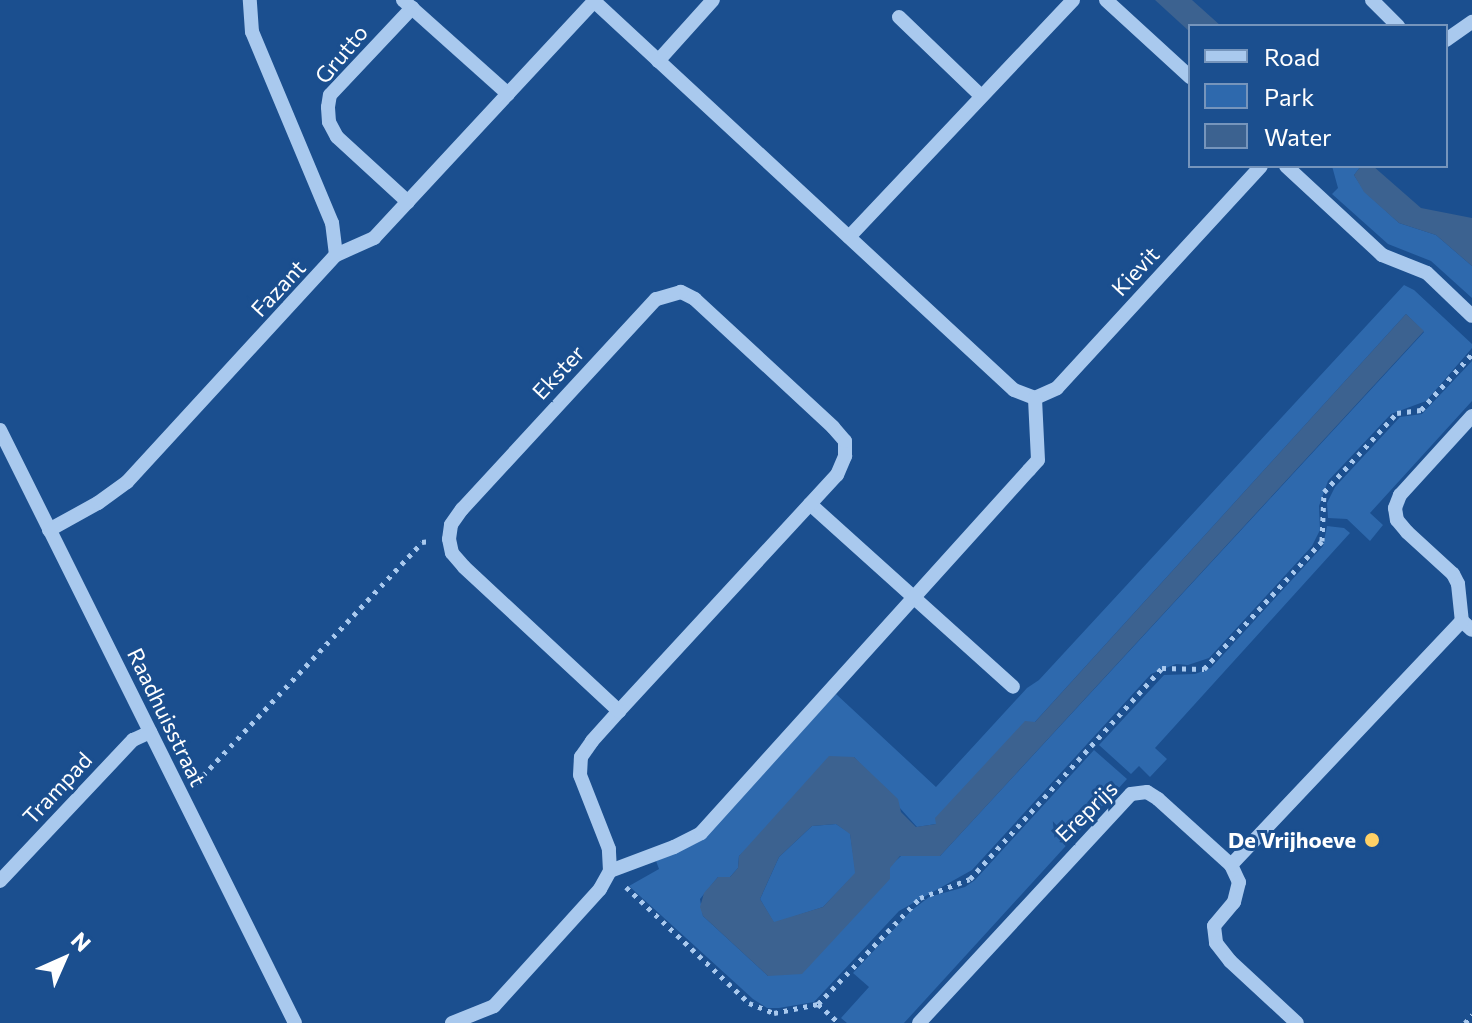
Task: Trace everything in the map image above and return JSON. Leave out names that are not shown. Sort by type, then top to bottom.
[{"type":"street","name":"Fazant","points":[[49,530],[98,503],[127,482],[336,255],[332,223],[252,32],[250,0]]},
{"type":"street","points":[[658,61],[713,0]]},
{"type":"street","points":[[1106,0],[1188,75]]},
{"type":"street","points":[[1372,0],[1396,24]]},
{"type":"street","points":[[336,255],[374,238],[595,1],[1014,390],[1035,398],[1038,460],[701,833],[674,847],[610,871],[600,889],[494,1006],[452,1023]]},
{"type":"street","points":[[849,237],[1067,1]]},
{"type":"street","name":"Grutto","points":[[408,202],[337,137],[329,122],[328,107],[330,95],[408,4],[508,94]]},
{"type":"street","points":[[899,17],[981,96]]},
{"type":"street","points":[[1448,39],[1472,22]]},
{"type":"street","name":"Kievit","points":[[1035,398],[1057,388],[1259,168]]},
{"type":"street","points":[[1295,169],[1382,255],[1427,273],[1472,316]]},
{"type":"street","name":"Ekster","points":[[449,539],[451,525],[462,509],[656,299],[671,292],[695,299],[845,441],[845,456],[837,475],[619,711],[581,757],[580,775],[609,849],[610,871]]},
{"type":"street","points":[[1297,1023],[1230,961],[1216,943],[1214,926],[1234,902],[1239,882],[1231,865],[1467,626],[1453,574],[1407,532],[1397,520],[1395,508],[1400,495],[1472,416]]},
{"type":"street","name":"Raadhuisstraat","points":[[0,430],[295,1023]]},
{"type":"street","points":[[810,504],[1013,687]]},
{"type":"street","points":[[449,539],[452,553],[464,567],[619,711]]},
{"type":"street","name":"Trampad","points":[[0,881],[133,740],[150,732]]},
{"type":"street","name":"Ereprijs","points":[[919,1023],[1131,794],[1147,792],[1158,799],[1231,865]]},
{"type":"path","points":[[610,871],[749,1003],[774,1013],[818,1004],[920,898],[970,879],[1162,668],[1204,669],[1322,541],[1324,492],[1397,413],[1421,410],[1472,354]]},
{"type":"path","points":[[182,798],[422,542],[449,539]]},
{"type":"path","points":[[818,1004],[839,1023]]},
{"type":"path","points":[[1465,1023],[1472,1015]]},
{"type":"green space","points":[[1333,168],[1359,168],[1354,175],[1365,192],[1399,223],[1436,235],[1472,266],[1472,298],[1431,261],[1388,244],[1332,194],[1338,188]]},
{"type":"green space","points":[[1404,285],[1414,290],[1472,344],[1472,348],[1426,401],[1391,414],[1328,481],[1319,506],[1320,530],[1312,546],[1209,658],[1188,665],[1176,664],[1151,674],[972,870],[899,911],[814,1002],[767,1008],[753,999],[629,886],[659,869],[656,861],[699,842],[836,694],[936,787],[1027,688],[1039,680]],"holes":[[[1406,314],[1424,332],[940,856],[901,856],[768,976],[703,916],[700,899],[718,877],[730,877],[738,868],[739,856],[854,757],[917,827],[936,824],[1025,722],[1034,723]]]},
{"type":"green space","points":[[1472,361],[1472,401],[1370,513],[1383,525],[1370,541],[1347,519],[1328,518],[1327,503],[1335,487],[1400,417],[1422,414]]},
{"type":"green space","points":[[1327,526],[1344,528],[1350,533],[1155,748],[1167,759],[1150,777],[1139,766],[1131,774],[1099,745],[1164,675],[1195,674],[1211,668],[1323,546]]},
{"type":"green space","points":[[1094,750],[1127,779],[904,1023],[847,1023],[841,1018],[869,987],[853,973],[911,911],[929,897],[965,887],[975,880]]},
{"type":"green space","points":[[836,824],[850,833],[856,873],[823,907],[774,923],[760,899],[779,857],[812,826]]},
{"type":"water","points":[[1155,0],[1192,0],[1219,24],[1188,24],[1188,30]]},
{"type":"water","points":[[1359,168],[1375,168],[1421,208],[1472,218],[1472,266],[1436,235],[1399,223],[1364,192],[1354,175]]},
{"type":"water","points":[[1406,314],[1424,331],[940,856],[900,856],[890,868],[890,879],[802,974],[768,976],[703,916],[700,907],[704,893],[718,877],[730,877],[738,868],[739,856],[829,756],[854,757],[898,799],[901,812],[916,827],[936,824],[935,818],[1025,721],[1035,722]],"holes":[[[836,824],[850,834],[855,873],[823,907],[774,922],[760,899],[779,857],[812,826]]]},
{"type":"place","name":"De Vrijhoeve","points":[[1372,840]]}]
